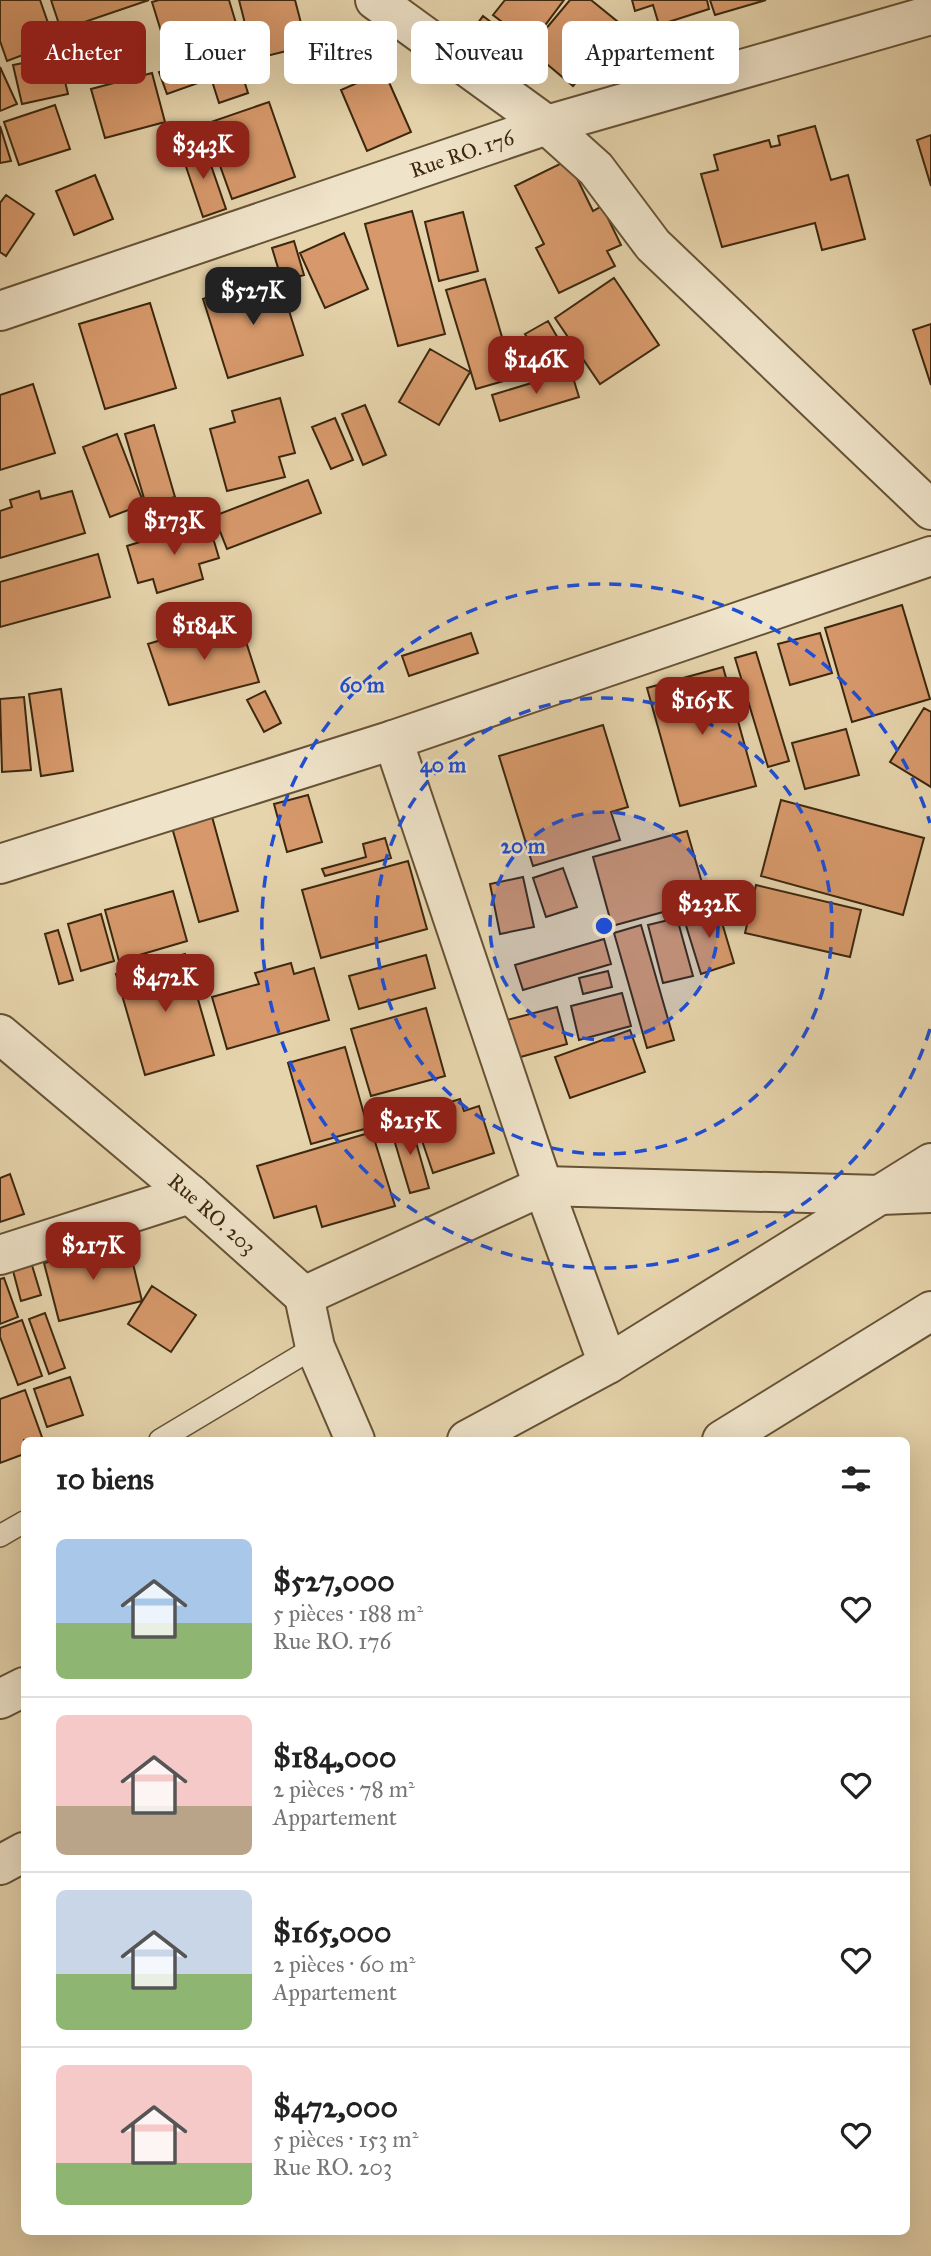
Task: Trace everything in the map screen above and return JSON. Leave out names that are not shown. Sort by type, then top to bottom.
[{"type":"street","points":[[375,0],[547,125],[596,169],[653,245],[931,510]]},
{"type":"street","name":"Rue RO. 176","points":[[0,311],[547,125],[931,15]]},
{"type":"street","points":[[0,864],[393,740],[931,556]]},
{"type":"street","points":[[393,740],[543,1186],[608,1364]]},
{"type":"street","name":"Rue RO. 203","points":[[0,1034],[190,1194],[304,1296]]},
{"type":"street","points":[[473,1437],[608,1364],[931,1163]]},
{"type":"street","points":[[354,1437],[315,1347],[304,1296],[543,1186],[881,1195],[931,1193]]},
{"type":"street","points":[[0,1255],[190,1194]]},
{"type":"street","points":[[727,1437],[931,1311]]},
{"type":"street","points":[[0,1699],[21,1688]]},
{"type":"street","points":[[0,1865],[21,1854]]},
{"type":"lane","points":[[165,1437],[315,1347]]},
{"type":"lane","points":[[0,1536],[21,1524]]},
{"type":"building","points":[[0,0],[40,0],[47,21],[21,21],[21,56],[7,61],[0,41]]},
{"type":"building","points":[[51,0],[149,0],[87,21],[58,21]]},
{"type":"building","points":[[229,0],[235,21],[160,21],[160,28],[152,2]]},
{"type":"building","points":[[239,0],[295,0],[300,21],[284,21],[284,52],[270,55],[270,21],[244,21]]},
{"type":"building","points":[[505,0],[564,0],[548,21],[501,21],[493,15]]},
{"type":"building","points":[[570,0],[591,0],[617,21],[562,21],[562,77],[548,65],[548,26]]},
{"type":"building","points":[[632,0],[707,0],[709,9],[672,21],[658,21],[653,5],[635,11]]},
{"type":"building","points":[[710,0],[766,0],[715,15]]},
{"type":"building","points":[[21,63],[21,84],[66,84],[68,94],[22,104],[13,65]]},
{"type":"building","points":[[0,67],[17,104],[0,111]]},
{"type":"building","points":[[152,73],[165,122],[105,138],[91,89],[110,84],[146,84],[146,75]]},
{"type":"building","points":[[163,84],[195,84],[167,94]]},
{"type":"building","points":[[213,84],[245,84],[248,93],[219,103]]},
{"type":"building","points":[[355,84],[390,84],[411,132],[367,151],[341,90]]},
{"type":"building","points":[[269,102],[295,177],[232,199],[205,124]]},
{"type":"building","points":[[55,105],[70,149],[19,165],[4,122]]},
{"type":"building","points":[[0,126],[11,161],[0,163]]},
{"type":"building","points":[[815,126],[831,180],[848,175],[865,239],[822,250],[815,223],[722,247],[701,174],[718,170],[714,155],[769,140],[771,147],[780,145],[778,136]]},
{"type":"building","points":[[931,135],[931,186],[917,140]]},
{"type":"building","points":[[204,145],[226,209],[203,217],[181,152]]},
{"type":"building","points":[[568,160],[593,211],[602,206],[621,245],[607,251],[615,266],[559,293],[536,248],[544,244],[515,186]]},
{"type":"building","points":[[95,175],[113,219],[74,235],[56,191]]},
{"type":"building","points":[[6,195],[34,214],[6,256],[0,252],[0,203]]},
{"type":"building","points":[[412,211],[445,334],[398,346],[365,224]]},
{"type":"building","points":[[463,212],[478,271],[439,281],[425,222]]},
{"type":"building","points":[[344,233],[368,289],[325,308],[300,253]]},
{"type":"building","points":[[294,241],[304,275],[282,281],[272,248]]},
{"type":"building","points":[[278,276],[303,355],[228,378],[203,299]]},
{"type":"building","points":[[614,278],[659,345],[600,384],[555,318]]},
{"type":"building","points":[[485,279],[514,378],[476,389],[446,290]]},
{"type":"building","points":[[150,303],[176,388],[105,409],[79,324]]},
{"type":"building","points":[[548,321],[571,361],[548,374],[525,334]]},
{"type":"building","points":[[931,324],[931,385],[913,330]]},
{"type":"building","points":[[430,349],[470,372],[439,425],[399,402]]},
{"type":"building","points":[[571,371],[579,397],[500,421],[492,395]]},
{"type":"building","points":[[33,384],[55,453],[0,470],[0,395]]},
{"type":"building","points":[[280,398],[295,453],[279,457],[285,477],[227,491],[210,429],[235,422],[232,411]]},
{"type":"building","points":[[365,405],[386,455],[363,465],[342,414]]},
{"type":"building","points":[[335,418],[353,460],[331,469],[312,427]]},
{"type":"building","points":[[154,425],[175,497],[146,505],[125,434]]},
{"type":"building","points":[[117,434],[144,504],[110,517],[83,447]]},
{"type":"building","points":[[308,480],[321,513],[227,549],[214,516]]},
{"type":"building","points":[[39,491],[41,499],[72,491],[85,533],[0,558],[0,511],[12,507],[10,500]]},
{"type":"building","points":[[208,521],[219,558],[199,564],[203,579],[157,593],[153,579],[138,583],[127,546]]},
{"type":"building","points":[[98,554],[110,597],[0,627],[0,582]]},
{"type":"building","points":[[902,605],[930,699],[852,722],[825,628]]},
{"type":"building","points":[[238,617],[259,682],[169,705],[148,644]]},
{"type":"building","points":[[471,633],[478,653],[409,676],[402,656]]},
{"type":"building","points":[[820,633],[832,673],[790,685],[778,644]]},
{"type":"building","points":[[756,652],[789,761],[768,767],[735,658]]},
{"type":"building","points":[[723,667],[756,786],[680,806],[647,688]]},
{"type":"building","points":[[61,689],[73,771],[41,776],[29,694]]},
{"type":"building","points":[[265,691],[281,723],[264,732],[247,700]]},
{"type":"building","points":[[24,697],[31,770],[2,772],[0,699]]},
{"type":"building","points":[[924,708],[931,712],[931,787],[890,762]]},
{"type":"building","points":[[603,725],[628,807],[611,812],[620,840],[533,866],[499,756]]},
{"type":"building","points":[[846,729],[859,775],[805,789],[792,743]]},
{"type":"building","points":[[308,795],[322,842],[287,852],[274,804]]},
{"type":"building","points":[[781,800],[924,838],[903,915],[761,876]]},
{"type":"building","points":[[211,813],[238,911],[199,922],[171,824]]},
{"type":"building","points":[[687,831],[707,900],[612,926],[593,857]]},
{"type":"building","points":[[385,838],[391,858],[325,876],[322,869],[366,857],[363,844]]},
{"type":"building","points":[[408,861],[427,929],[321,958],[302,890]]},
{"type":"building","points":[[563,868],[577,907],[546,917],[533,878]]},
{"type":"building","points":[[523,877],[534,927],[500,934],[490,884]]},
{"type":"building","points":[[756,885],[861,910],[850,957],[745,933]]},
{"type":"building","points":[[173,891],[187,941],[119,961],[105,910]]},
{"type":"building","points":[[717,906],[734,963],[701,974],[683,916]]},
{"type":"building","points":[[101,914],[114,961],[81,971],[68,924]]},
{"type":"building","points":[[677,918],[693,976],[663,983],[648,925]]},
{"type":"building","points":[[641,925],[674,1040],[647,1048],[614,933]]},
{"type":"building","points":[[58,930],[73,980],[59,984],[45,934]]},
{"type":"building","points":[[604,939],[611,964],[523,990],[515,965]]},
{"type":"building","points":[[185,954],[214,1055],[145,1075],[116,974]]},
{"type":"building","points":[[426,955],[435,988],[359,1009],[349,976]]},
{"type":"building","points":[[291,963],[294,974],[314,968],[329,1020],[227,1049],[212,997],[259,984],[255,973]]},
{"type":"building","points":[[608,971],[612,987],[583,994],[579,978]]},
{"type":"building","points":[[622,993],[631,1026],[579,1040],[571,1006]]},
{"type":"building","points":[[557,1007],[567,1044],[517,1058],[507,1020]]},
{"type":"building","points":[[426,1008],[445,1076],[371,1096],[351,1029]]},
{"type":"building","points":[[630,1030],[645,1072],[570,1098],[555,1057]]},
{"type":"building","points":[[345,1047],[368,1128],[311,1144],[288,1063]]},
{"type":"building","points":[[460,1099],[464,1111],[479,1106],[494,1153],[433,1173],[415,1120],[427,1116],[425,1110]]},
{"type":"building","points":[[410,1121],[429,1188],[410,1193],[390,1126]]},
{"type":"building","points":[[372,1132],[395,1206],[322,1227],[316,1206],[274,1218],[257,1166]]},
{"type":"building","points":[[10,1174],[24,1214],[0,1222],[0,1178]]},
{"type":"building","points":[[128,1243],[142,1301],[59,1321],[44,1263]]},
{"type":"building","points":[[31,1262],[41,1295],[21,1301],[12,1267]]},
{"type":"building","points":[[4,1278],[18,1317],[0,1324],[0,1279]]},
{"type":"building","points":[[152,1286],[196,1315],[171,1352],[128,1324]]},
{"type":"building","points":[[45,1313],[65,1368],[49,1374],[29,1319]]},
{"type":"building","points":[[22,1320],[42,1376],[18,1385],[0,1337],[0,1328]]},
{"type":"building","points":[[70,1377],[83,1415],[47,1427],[34,1389]]},
{"type":"building","points":[[25,1390],[42,1437],[21,1437],[21,1455],[0,1463],[0,1399]]}]
